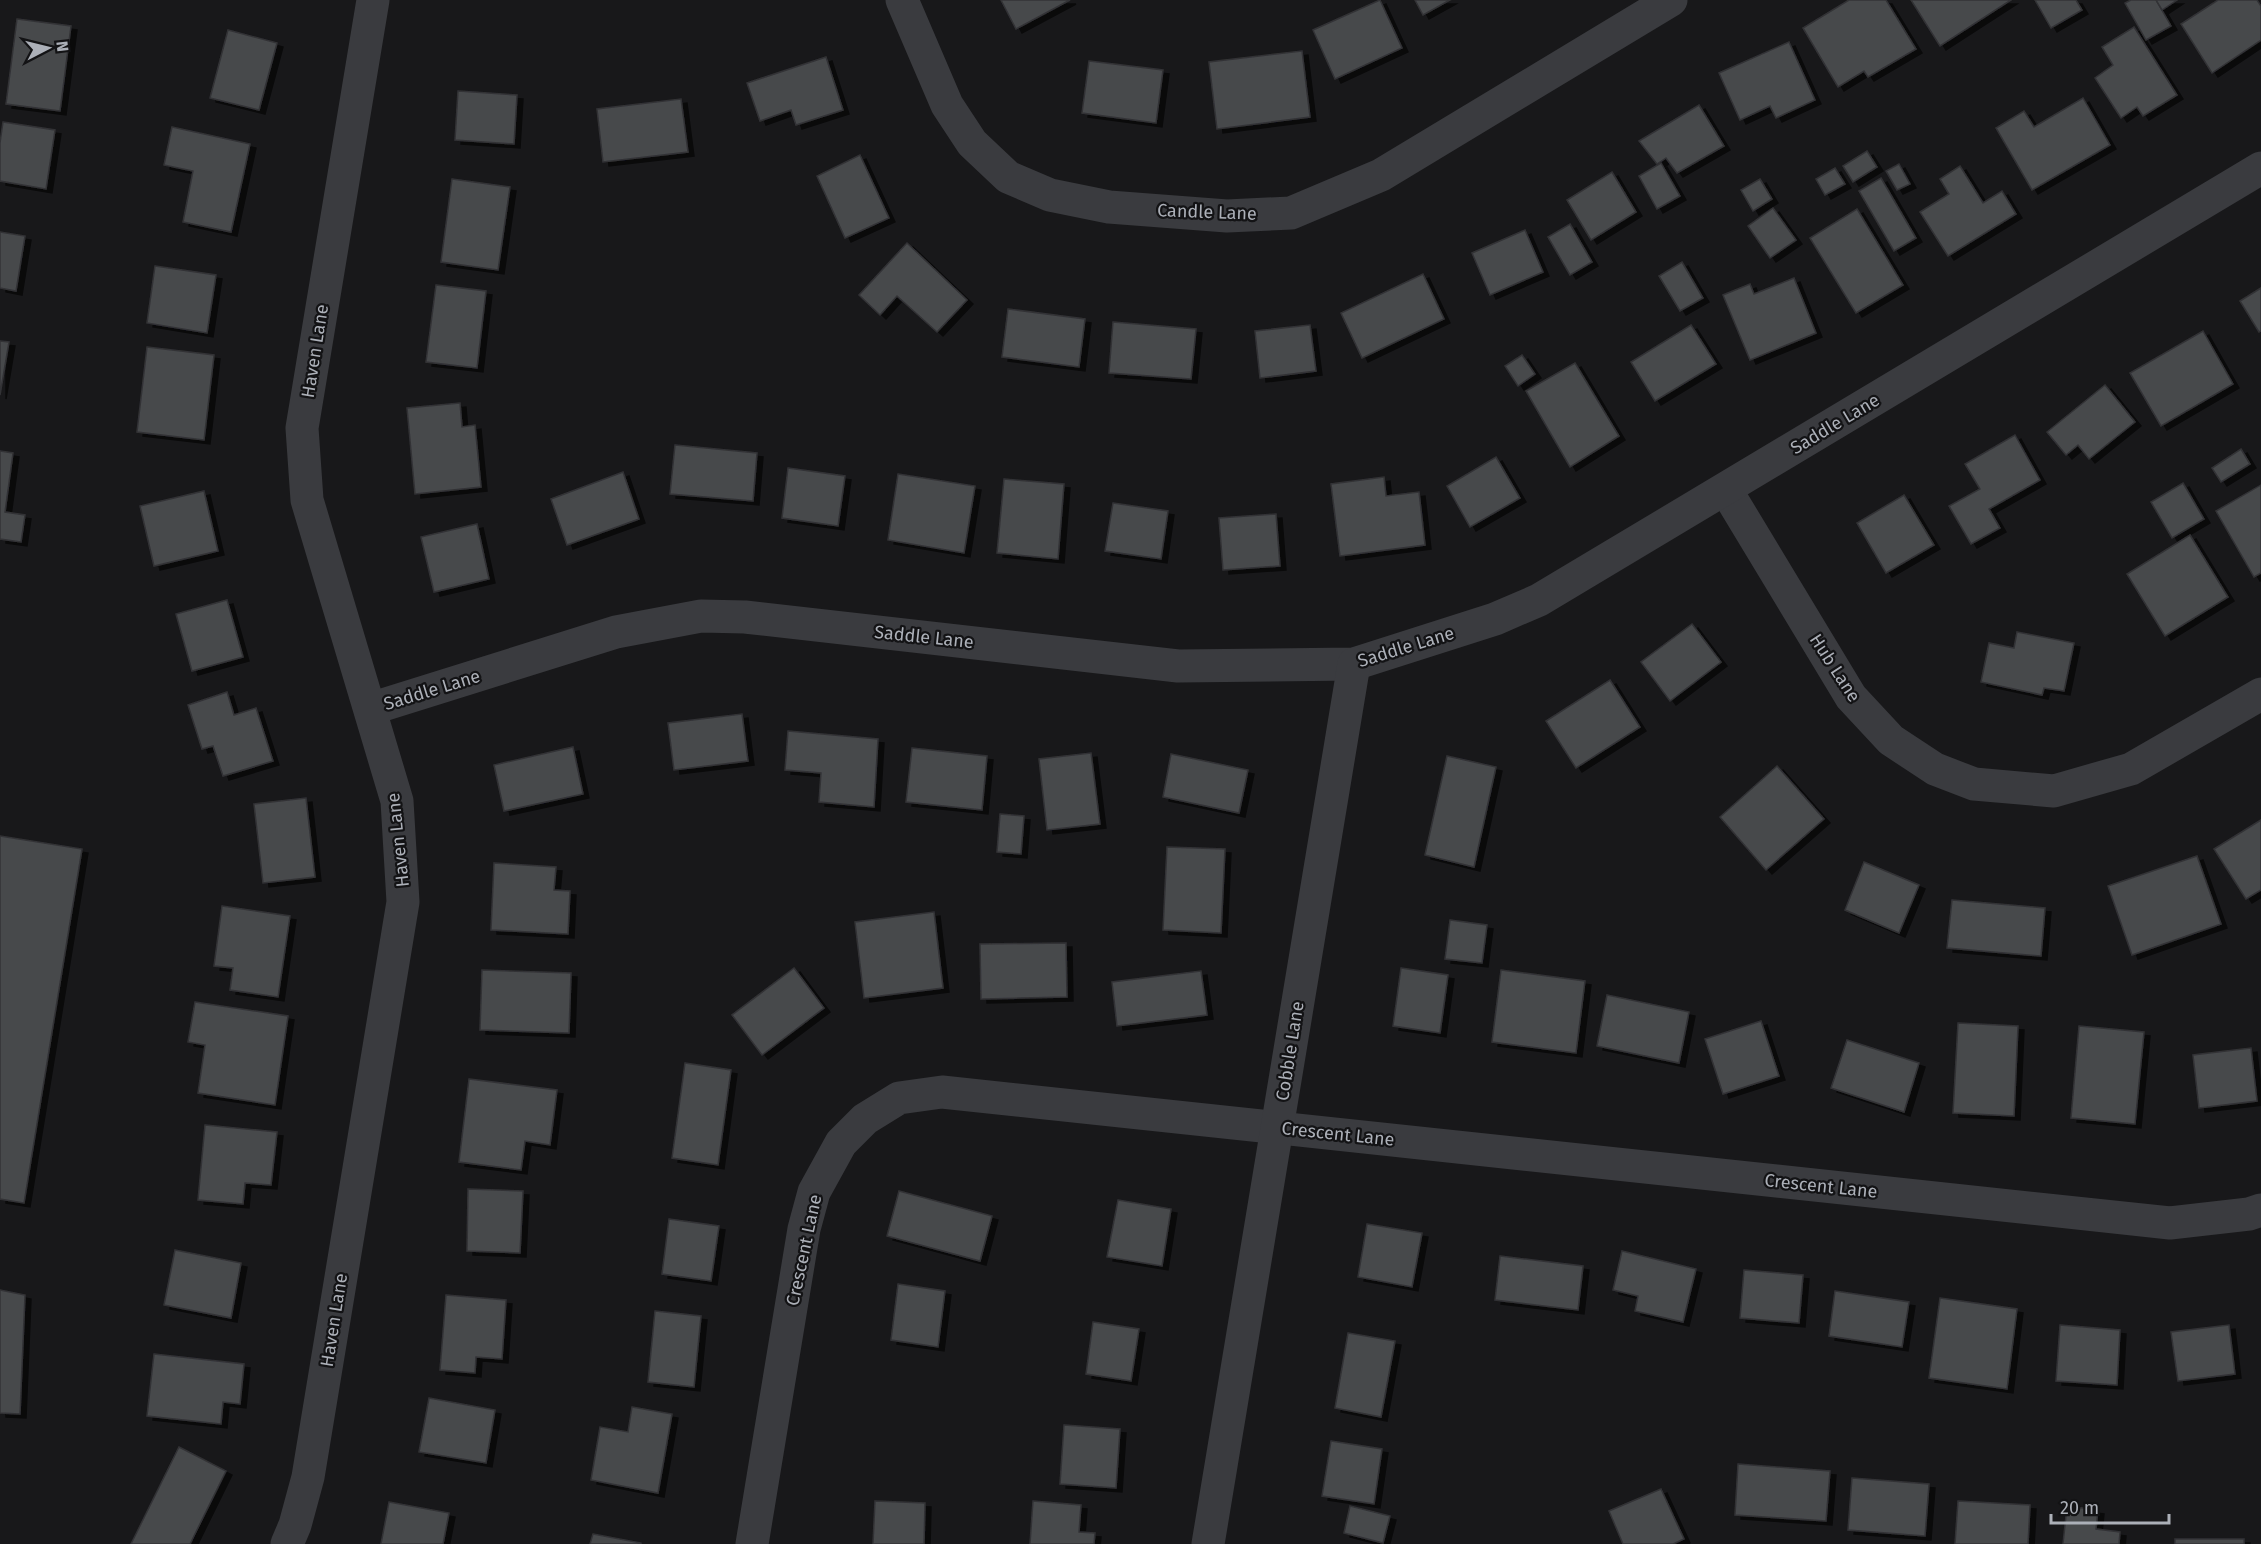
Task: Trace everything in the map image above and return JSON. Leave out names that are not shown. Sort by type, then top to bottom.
[{"type":"street","name":"Haven Lane","points":[[287,1544],[295,1525],[308,1477],[403,902],[397,801],[307,500],[302,428],[374,0]]},
{"type":"street","name":"Candle Lane","points":[[902,0],[947,105],[972,143],[1008,177],[1050,195],[1109,207],[1227,216],[1291,213],[1381,175],[1671,0]]},
{"type":"street","name":"Saddle Lane","points":[[370,709],[616,632],[701,616],[745,617],[1178,666],[1354,664],[1495,620],[1539,600],[2261,168]]},
{"type":"street","name":"Hub Lane","points":[[1726,490],[1851,697],[1891,740],[1935,769],[1974,784],[2054,791],[2132,769],[2261,694]]},
{"type":"street","name":"Cobble Lane","points":[[1208,1544],[1354,664]]},
{"type":"street","name":"Crescent Lane","points":[[752,1544],[806,1220],[814,1192],[841,1143],[865,1119],[899,1098],[942,1092],[2170,1223],[2249,1214],[2261,1210]]},
{"type":"building","points":[[1001,0],[1070,0],[1016,29]]},
{"type":"building","points":[[1380,0],[1402,48],[1335,79],[1313,30]]},
{"type":"building","points":[[1415,0],[1450,0],[1423,15]]},
{"type":"building","points":[[1849,0],[1886,0],[1916,49],[1868,77],[1864,71],[1838,87],[1803,28]]},
{"type":"building","points":[[1911,0],[2011,0],[1940,46]]},
{"type":"building","points":[[2035,0],[2076,0],[2082,10],[2051,28]]},
{"type":"building","points":[[2131,0],[2156,0],[2171,26],[2146,40],[2125,3]]},
{"type":"building","points":[[2156,0],[2177,0],[2162,10]]},
{"type":"building","points":[[2218,0],[2257,0],[2261,6],[2261,40],[2212,73],[2181,24]]},
{"type":"building","points":[[17,19],[71,26],[60,111],[6,104]]},
{"type":"building","points":[[2134,27],[2177,95],[2143,116],[2137,107],[2121,118],[2095,78],[2113,65],[2102,47]]},
{"type":"building","points":[[228,30],[277,43],[259,110],[210,98]]},
{"type":"building","points":[[1789,42],[1815,100],[1776,118],[1770,106],[1740,120],[1719,73]]},
{"type":"building","points":[[1302,51],[1310,117],[1217,129],[1209,62]]},
{"type":"building","points":[[826,57],[843,110],[796,125],[791,110],[760,121],[747,83]]},
{"type":"building","points":[[1089,61],[1163,70],[1156,123],[1082,113]]},
{"type":"building","points":[[458,91],[517,95],[514,144],[455,140]]},
{"type":"building","points":[[2083,98],[2110,145],[2032,190],[1996,128],[2024,111],[2034,127]]},
{"type":"building","points":[[681,99],[688,152],[603,162],[597,109]]},
{"type":"building","points":[[1699,105],[1724,146],[1677,173],[1666,158],[1657,164],[1639,141]]},
{"type":"building","points":[[3,122],[55,130],[46,189],[0,181],[0,143]]},
{"type":"building","points":[[172,127],[250,144],[231,232],[183,222],[193,171],[164,165]]},
{"type":"building","points":[[1867,151],[1877,167],[1853,182],[1843,166]]},
{"type":"building","points":[[860,155],[889,218],[845,238],[817,176]]},
{"type":"building","points":[[1661,163],[1680,196],[1657,209],[1639,176]]},
{"type":"building","points":[[1899,164],[1910,184],[1897,190],[1886,171]]},
{"type":"building","points":[[1960,166],[1983,203],[2002,191],[2016,214],[1948,256],[1920,212],[1949,194],[1940,179]]},
{"type":"building","points":[[1835,168],[1845,184],[1825,195],[1816,179]]},
{"type":"building","points":[[1612,172],[1636,212],[1591,240],[1567,200]]},
{"type":"building","points":[[1881,178],[1916,238],[1894,251],[1859,191]]},
{"type":"building","points":[[452,179],[510,187],[498,270],[441,262]]},
{"type":"building","points":[[1760,179],[1772,199],[1753,211],[1741,190]]},
{"type":"building","points":[[1773,208],[1796,240],[1770,258],[1748,226]]},
{"type":"building","points":[[1857,209],[1903,285],[1856,313],[1810,238]]},
{"type":"building","points":[[1570,224],[1592,262],[1570,275],[1548,237]]},
{"type":"building","points":[[1525,230],[1543,272],[1490,295],[1472,253]]},
{"type":"building","points":[[0,232],[25,236],[16,291],[0,288]]},
{"type":"building","points":[[907,243],[967,300],[937,332],[897,296],[880,315],[859,295]]},
{"type":"building","points":[[1682,262],[1703,298],[1680,311],[1659,276]]},
{"type":"building","points":[[155,266],[216,275],[207,333],[147,323]]},
{"type":"building","points":[[1423,274],[1444,319],[1362,358],[1341,313]]},
{"type":"building","points":[[1794,278],[1816,333],[1750,360],[1723,295],[1750,284],[1754,294]]},
{"type":"building","points":[[436,285],[486,291],[477,368],[426,362]]},
{"type":"building","points":[[2261,288],[2261,331],[2259,332],[2240,301]]},
{"type":"building","points":[[1008,309],[1085,319],[1079,367],[1002,357]]},
{"type":"building","points":[[1113,322],[1196,329],[1191,379],[1109,373]]},
{"type":"building","points":[[1310,325],[1316,371],[1260,378],[1255,331]]},
{"type":"building","points":[[1691,325],[1716,364],[1655,401],[1631,362]]},
{"type":"building","points":[[2203,331],[2233,384],[2161,426],[2130,373]]},
{"type":"building","points":[[0,341],[9,342],[0,395]]},
{"type":"building","points":[[147,347],[214,355],[204,440],[137,432]]},
{"type":"building","points":[[1522,355],[1535,374],[1518,386],[1505,366]]},
{"type":"building","points":[[1575,363],[1619,436],[1570,467],[1526,391]]},
{"type":"building","points":[[2105,385],[2135,422],[2089,459],[2078,445],[2066,455],[2047,432]]},
{"type":"building","points":[[460,403],[462,427],[475,425],[481,487],[415,494],[407,408]]},
{"type":"building","points":[[2015,435],[2040,480],[1989,509],[2000,528],[1971,544],[1949,506],[1980,489],[1965,464]]},
{"type":"building","points":[[675,445],[757,453],[753,501],[670,494]]},
{"type":"building","points":[[2241,449],[2250,464],[2221,482],[2212,468]]},
{"type":"building","points":[[0,451],[13,453],[5,512],[25,515],[21,542],[0,539]]},
{"type":"building","points":[[1496,457],[1520,498],[1470,527],[1447,486]]},
{"type":"building","points":[[788,468],[845,476],[838,526],[782,518]]},
{"type":"building","points":[[623,472],[639,519],[567,545],[551,499]]},
{"type":"building","points":[[898,474],[975,486],[964,553],[888,540]]},
{"type":"building","points":[[1384,477],[1386,496],[1419,492],[1425,545],[1340,556],[1331,484]]},
{"type":"building","points":[[1004,479],[1064,484],[1058,559],[997,553]]},
{"type":"building","points":[[2183,483],[2204,519],[2172,538],[2151,502]]},
{"type":"building","points":[[2261,485],[2261,573],[2254,577],[2216,511]]},
{"type":"building","points":[[204,491],[218,551],[154,566],[140,506]]},
{"type":"building","points":[[1904,495],[1934,545],[1886,573],[1857,523]]},
{"type":"building","points":[[1113,503],[1168,511],[1161,559],[1105,551]]},
{"type":"building","points":[[1276,514],[1280,566],[1223,570],[1219,518]]},
{"type":"building","points":[[477,524],[489,579],[434,592],[421,537]]},
{"type":"building","points":[[2190,535],[2228,597],[2165,636],[2127,574]]},
{"type":"building","points":[[227,600],[243,657],[192,671],[176,614]]},
{"type":"building","points":[[1692,624],[1721,662],[1670,701],[1641,662]]},
{"type":"building","points":[[2017,632],[2074,643],[2064,691],[2044,688],[2042,695],[1981,682],[1989,643],[2014,648]]},
{"type":"building","points":[[1610,680],[1640,727],[1576,768],[1546,721]]},
{"type":"building","points":[[227,692],[234,715],[256,708],[273,761],[223,776],[213,746],[202,749],[188,705]]},
{"type":"building","points":[[742,714],[748,761],[674,770],[668,723]]},
{"type":"building","points":[[788,731],[878,739],[874,807],[819,802],[821,773],[785,770]]},
{"type":"building","points":[[573,747],[583,794],[504,811],[494,765]]},
{"type":"building","points":[[912,748],[987,756],[982,810],[906,802]]},
{"type":"building","points":[[1091,753],[1100,824],[1047,830],[1039,759]]},
{"type":"building","points":[[1171,754],[1248,770],[1239,813],[1163,797]]},
{"type":"building","points":[[1447,756],[1496,767],[1474,867],[1425,855]]},
{"type":"building","points":[[1777,766],[1824,819],[1766,870],[1720,817]]},
{"type":"building","points":[[306,798],[315,877],[263,883],[254,804]]},
{"type":"building","points":[[1000,814],[1024,816],[1021,854],[997,852]]},
{"type":"building","points":[[2261,820],[2261,890],[2246,899],[2214,849]]},
{"type":"building","points":[[0,836],[82,849],[24,1203],[0,1199]]},
{"type":"building","points":[[1167,847],[1225,849],[1221,933],[1163,930]]},
{"type":"building","points":[[2197,856],[2221,924],[2132,955],[2108,886]]},
{"type":"building","points":[[1864,862],[1919,885],[1899,933],[1845,910]]},
{"type":"building","points":[[494,863],[556,867],[554,890],[570,891],[568,934],[491,930]]},
{"type":"building","points":[[1952,900],[2045,908],[2041,956],[1947,948]]},
{"type":"building","points":[[222,906],[290,916],[278,997],[230,990],[233,968],[214,966]]},
{"type":"building","points":[[934,912],[943,988],[864,998],[855,922]]},
{"type":"building","points":[[1450,920],[1487,925],[1482,963],[1445,959]]},
{"type":"building","points":[[1066,943],[1067,997],[981,999],[980,944]]},
{"type":"building","points":[[794,968],[824,1008],[762,1055],[732,1015]]},
{"type":"building","points":[[1401,968],[1448,975],[1440,1033],[1393,1026]]},
{"type":"building","points":[[482,970],[571,973],[569,1033],[480,1030]]},
{"type":"building","points":[[1501,970],[1585,981],[1576,1053],[1492,1042]]},
{"type":"building","points":[[1201,971],[1207,1015],[1117,1026],[1112,982]]},
{"type":"building","points":[[1607,995],[1689,1012],[1679,1063],[1597,1046]]},
{"type":"building","points":[[195,1002],[288,1016],[275,1105],[198,1093],[205,1045],[188,1042]]},
{"type":"building","points":[[1761,1021],[1779,1076],[1723,1094],[1705,1039]]},
{"type":"building","points":[[1958,1023],[2018,1026],[2014,1116],[1953,1113]]},
{"type":"building","points":[[2079,1026],[2144,1032],[2135,1124],[2071,1118]]},
{"type":"building","points":[[1847,1040],[1919,1063],[1904,1112],[1831,1088]]},
{"type":"building","points":[[2251,1048],[2257,1101],[2199,1108],[2193,1055]]},
{"type":"building","points":[[685,1063],[731,1070],[718,1165],[672,1158]]},
{"type":"building","points":[[469,1079],[557,1090],[550,1145],[525,1141],[521,1170],[459,1162]]},
{"type":"building","points":[[205,1125],[277,1132],[271,1185],[245,1183],[243,1204],[198,1200]]},
{"type":"building","points":[[468,1189],[523,1191],[520,1253],[467,1251]]},
{"type":"building","points":[[899,1191],[992,1216],[980,1261],[887,1236]]},
{"type":"building","points":[[1118,1200],[1171,1209],[1162,1266],[1107,1257]]},
{"type":"building","points":[[669,1219],[719,1226],[711,1281],[662,1274]]},
{"type":"building","points":[[1367,1224],[1422,1233],[1412,1287],[1358,1277]]},
{"type":"building","points":[[175,1250],[241,1263],[231,1318],[164,1305]]},
{"type":"building","points":[[1622,1251],[1696,1269],[1683,1322],[1635,1311],[1638,1296],[1613,1290]]},
{"type":"building","points":[[1500,1256],[1583,1266],[1578,1310],[1495,1300]]},
{"type":"building","points":[[1744,1270],[1803,1275],[1799,1323],[1740,1318]]},
{"type":"building","points":[[898,1284],[945,1291],[938,1347],[891,1340]]},
{"type":"building","points":[[0,1290],[25,1295],[20,1414],[0,1413]]},
{"type":"building","points":[[1835,1291],[1909,1302],[1902,1347],[1829,1336]]},
{"type":"building","points":[[446,1295],[506,1300],[502,1359],[476,1357],[475,1373],[440,1370]]},
{"type":"building","points":[[1940,1298],[2017,1309],[2007,1389],[1929,1378]]},
{"type":"building","points":[[655,1311],[701,1316],[694,1387],[648,1382]]},
{"type":"building","points":[[1093,1322],[1139,1329],[1131,1381],[1086,1374]]},
{"type":"building","points":[[2060,1325],[2120,1330],[2117,1385],[2056,1381]]},
{"type":"building","points":[[2229,1325],[2235,1374],[2178,1381],[2171,1332]]},
{"type":"building","points":[[1348,1333],[1395,1341],[1381,1417],[1335,1408]]},
{"type":"building","points":[[154,1354],[244,1364],[240,1404],[223,1402],[221,1424],[147,1416]]},
{"type":"building","points":[[429,1398],[495,1410],[486,1463],[419,1452]]},
{"type":"building","points":[[632,1407],[672,1414],[658,1493],[591,1480],[600,1427],[628,1432]]},
{"type":"building","points":[[1064,1425],[1120,1429],[1116,1488],[1060,1484]]},
{"type":"building","points":[[1331,1441],[1382,1449],[1374,1504],[1322,1496]]},
{"type":"building","points":[[179,1447],[226,1471],[190,1544],[131,1544]]},
{"type":"building","points":[[1738,1464],[1830,1471],[1826,1521],[1735,1515]]},
{"type":"building","points":[[1852,1478],[1929,1484],[1925,1536],[1848,1530]]},
{"type":"building","points":[[1661,1489],[1684,1539],[1673,1544],[1623,1544],[1609,1511]]},
{"type":"building","points":[[875,1501],[925,1503],[924,1544],[873,1544]]},
{"type":"building","points":[[1033,1501],[1081,1505],[1079,1532],[1095,1533],[1094,1544],[1030,1544]]},
{"type":"building","points":[[1958,1501],[2030,1505],[2028,1544],[1955,1544]]},
{"type":"building","points":[[389,1502],[449,1513],[443,1544],[381,1544]]},
{"type":"building","points":[[1350,1506],[1390,1516],[1383,1543],[1344,1533]]},
{"type":"building","points":[[2067,1506],[2098,1510],[2096,1529],[2120,1532],[2119,1544],[2063,1544]]},
{"type":"building","points":[[593,1534],[641,1543],[641,1544],[590,1544]]},
{"type":"building","points":[[2175,1539],[2244,1539],[2244,1544],[2175,1544]]}]
